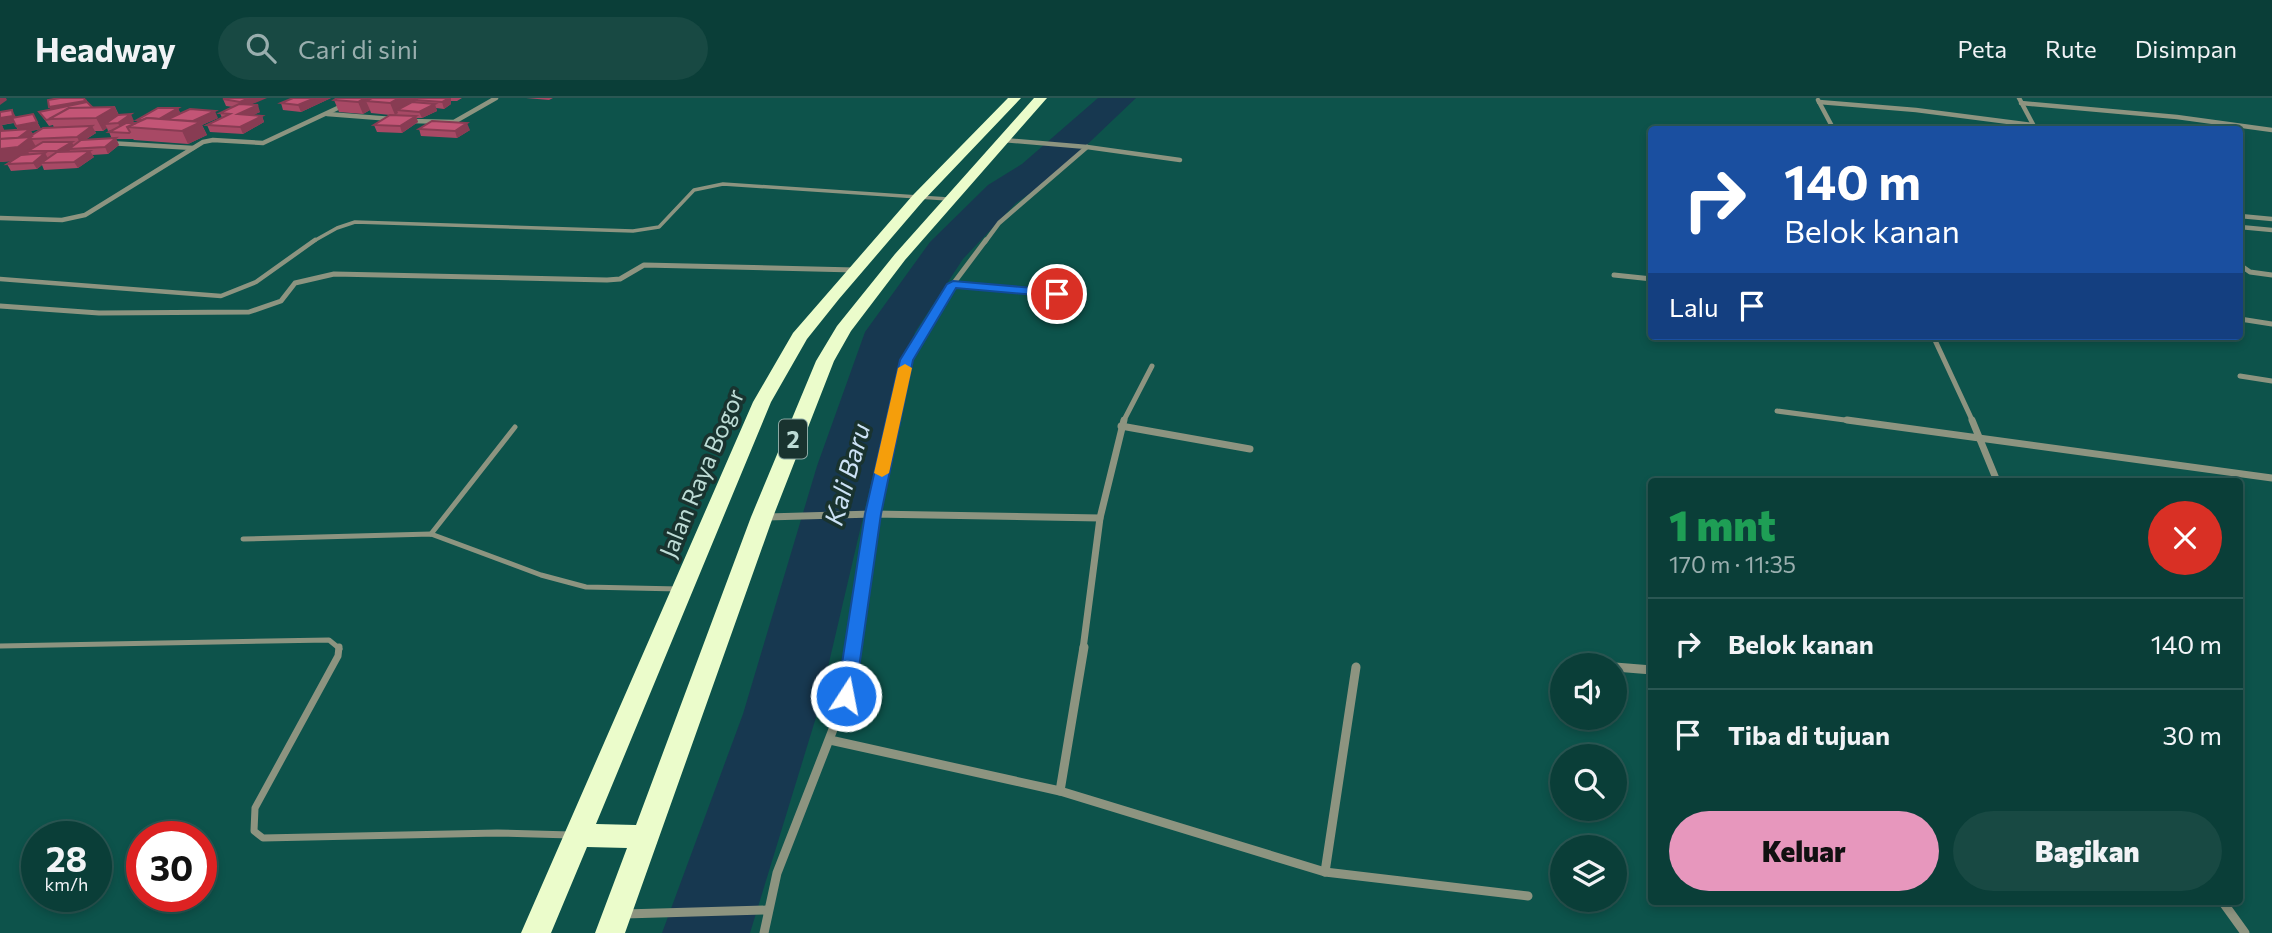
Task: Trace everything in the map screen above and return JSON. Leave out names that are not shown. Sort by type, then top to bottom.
[{"type":"highway","name":"Jalan Raya Bogor","points":[[536,933],[762,402],[799,337],[918,198],[1015,98]]},
{"type":"highway","name":"2","points":[[613,923],[762,517],[825,361],[843,330],[900,257],[952,200],[1012,141],[1041,98]]},
{"type":"highway","points":[[578,835],[645,837]]},
{"type":"street","points":[[0,218],[62,220],[85,215],[193,148],[214,140],[263,144],[359,98]]},
{"type":"street","points":[[327,114],[449,123],[496,98]]},
{"type":"street","points":[[1818,100],[1916,110],[2027,126]]},
{"type":"street","points":[[1818,100],[1832,126]]},
{"type":"street","points":[[2020,100],[2034,126]]},
{"type":"street","points":[[2020,100],[2243,126]]},
{"type":"street","points":[[2243,126],[2272,130]]},
{"type":"street","points":[[1012,141],[1087,147],[1180,160]]},
{"type":"street","points":[[98,144],[128,143],[193,148]]},
{"type":"street","points":[[764,933],[777,873],[846,696],[873,514],[907,360],[953,284],[999,223],[1087,147]]},
{"type":"street","points":[[2243,216],[2272,219]]},
{"type":"street","points":[[2243,227],[2272,230]]},
{"type":"street","points":[[0,306],[99,313],[249,312],[273,306],[281,301],[295,283],[334,274],[607,280],[620,279],[644,265],[855,270]]},
{"type":"street","points":[[2243,267],[2250,272],[2272,275]]},
{"type":"street","points":[[1614,275],[1648,279]]},
{"type":"street","points":[[953,284],[1083,296]]},
{"type":"street","points":[[2243,319],[2272,324]]},
{"type":"street","points":[[1935,340],[1996,478]]},
{"type":"street","points":[[1060,791],[1080,676],[1100,518],[1121,426],[1152,366]]},
{"type":"street","points":[[2240,376],[2272,381]]},
{"type":"street","points":[[1777,411],[2272,478]]},
{"type":"street","points":[[1121,426],[1250,449]]},
{"type":"street","points":[[762,517],[873,514],[1100,518]]},
{"type":"street","points":[[1325,872],[1356,667]]},
{"type":"street","points":[[1627,668],[1648,670]]},
{"type":"street","points":[[830,740],[1060,791],[1325,872],[1528,896]]},
{"type":"street","points":[[2225,905],[2245,933]]},
{"type":"street","points":[[613,923],[662,912],[767,910]]},
{"type":"lane","points":[[0,279],[221,296],[247,288],[330,231],[355,222],[633,231],[659,227],[694,190],[723,184],[952,200]]},
{"type":"lane","points":[[432,534],[515,427]]},
{"type":"lane","points":[[243,539],[432,534],[541,575],[586,587],[683,589]]},
{"type":"lane","points":[[0,646],[329,640],[338,644],[338,656],[255,808],[254,831],[263,838],[497,833],[578,835]]},
{"type":"building","points":[[84,98],[85,101],[49,107],[48,100]]},
{"type":"building","points":[[249,98],[240,102],[223,99]]},
{"type":"building","points":[[293,98],[315,98],[298,105],[281,103]]},
{"type":"building","points":[[365,98],[358,102],[334,100]]},
{"type":"building","points":[[372,98],[399,98],[390,103],[366,101]]},
{"type":"building","points":[[449,98],[442,102],[415,100]]},
{"type":"building","points":[[87,102],[93,108],[69,108],[51,119],[46,120],[39,112]]},
{"type":"building","points":[[412,102],[435,104],[419,112],[397,110]]},
{"type":"building","points":[[239,104],[258,105],[238,114],[262,116],[240,127],[207,125],[230,114],[220,113]]},
{"type":"building","points":[[115,107],[96,118],[49,119],[69,108]]},
{"type":"building","points":[[158,108],[178,108],[159,119],[137,120]]},
{"type":"building","points":[[190,109],[215,111],[193,121],[166,120]]},
{"type":"building","points":[[12,110],[13,116],[0,118],[0,112]]},
{"type":"building","points":[[33,114],[37,122],[16,126],[12,118]]},
{"type":"building","points":[[131,114],[118,123],[105,124],[118,115]]},
{"type":"building","points":[[390,115],[416,116],[400,126],[374,125]]},
{"type":"building","points":[[147,118],[201,122],[182,131],[127,127]]},
{"type":"building","points":[[432,121],[467,123],[455,131],[419,129]]},
{"type":"building","points":[[126,123],[136,123],[127,127],[129,133],[109,132]]},
{"type":"building","points":[[92,126],[77,137],[29,137],[43,128]]},
{"type":"building","points":[[30,129],[18,138],[0,139],[0,131]]},
{"type":"building","points":[[31,137],[18,147],[0,149],[0,139]]},
{"type":"building","points":[[116,138],[105,147],[69,149],[81,140]]},
{"type":"building","points":[[43,142],[72,142],[57,151],[28,151]]},
{"type":"building","points":[[90,151],[74,162],[41,163],[57,152]]},
{"type":"building","points":[[45,153],[33,163],[7,164],[21,155]]},
{"type":"waterway","name":"Kali Baru","points":[[706,933],[780,714],[846,466],[890,332],[946,251],[1002,194],[1036,172],[1119,98]]},
{"type":"slow traffic","points":[[882,473],[905,368]]},
{"type":"route","points":[[846,696],[873,514],[907,360],[953,284],[1057,294]]}]
